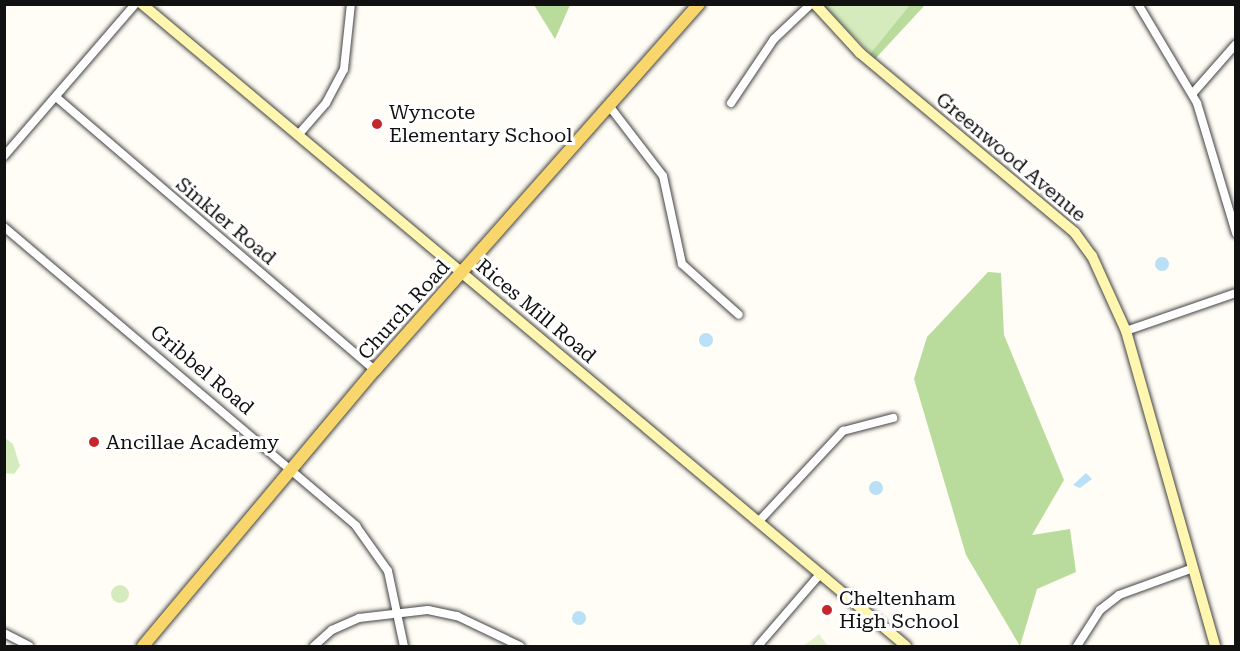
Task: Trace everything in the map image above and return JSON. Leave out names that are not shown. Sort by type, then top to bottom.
[{"type":"main road","name":"Church Road","points":[[143,646],[375,370],[699,4]]},
{"type":"street","points":[[4,156],[135,4]]},
{"type":"street","name":"Rices Mill Road","points":[[142,4],[760,520],[906,646]]},
{"type":"street","points":[[298,134],[326,103],[344,69],[351,4]]},
{"type":"street","points":[[731,103],[774,39],[813,4]]},
{"type":"street","name":"Greenwood Avenue","points":[[813,4],[860,53],[1075,233],[1096,263],[1126,331],[1215,646]]},
{"type":"street","points":[[1138,4],[1193,93],[1236,233]]},
{"type":"street","points":[[1193,93],[1236,44]]},
{"type":"street","name":"Sinkler Road","points":[[56,97],[375,370]]},
{"type":"street","points":[[610,107],[661,171],[682,264],[739,315]]},
{"type":"street","name":"Gribbel Road","points":[[4,227],[294,468],[374,548],[388,571],[399,613],[404,646]]},
{"type":"street","points":[[1126,331],[1236,292]]},
{"type":"street","points":[[760,520],[843,430],[893,418]]},
{"type":"street","points":[[1077,646],[1100,610],[1119,595],[1193,568]]},
{"type":"street","points":[[758,646],[821,573]]},
{"type":"street","points":[[314,646],[340,625],[399,613],[448,613],[520,646]]},
{"type":"street","points":[[4,633],[29,646]]},
{"type":"green space","points":[[534,5],[570,5],[555,39]]},
{"type":"green space","points":[[823,5],[921,5],[873,56]]},
{"type":"green space","points":[[910,5],[925,5],[875,59],[870,54]]},
{"type":"green space","points":[[988,272],[1001,273],[1004,335],[1064,480],[1032,535],[1070,529],[1076,572],[1037,589],[1020,646],[966,555],[914,379],[927,337]]},
{"type":"green space","points":[[5,438],[13,444],[20,466],[14,474],[5,473]]},
{"type":"green space","points":[[120,585],[126,588],[129,594],[126,600],[120,603],[114,600],[111,594],[114,588]]},
{"type":"green space","points":[[819,634],[828,646],[803,646]]},
{"type":"water","points":[[1162,257],[1167,259],[1169,264],[1167,269],[1162,271],[1157,269],[1155,264],[1157,259]]},
{"type":"water","points":[[703,333],[709,333],[713,340],[709,347],[703,347],[699,343],[699,337]]},
{"type":"water","points":[[1086,473],[1092,479],[1080,488],[1073,485]]},
{"type":"water","points":[[876,481],[881,483],[883,488],[881,493],[876,495],[871,493],[869,488],[871,483]]},
{"type":"water","points":[[576,611],[582,611],[586,618],[582,625],[576,625],[572,621],[572,615]]},
{"type":"place","name":"Wyncote Elementary School","points":[[377,124]]},
{"type":"place","name":"Ancillae Academy","points":[[94,442]]},
{"type":"place","name":"Cheltenham High School","points":[[827,610]]}]
